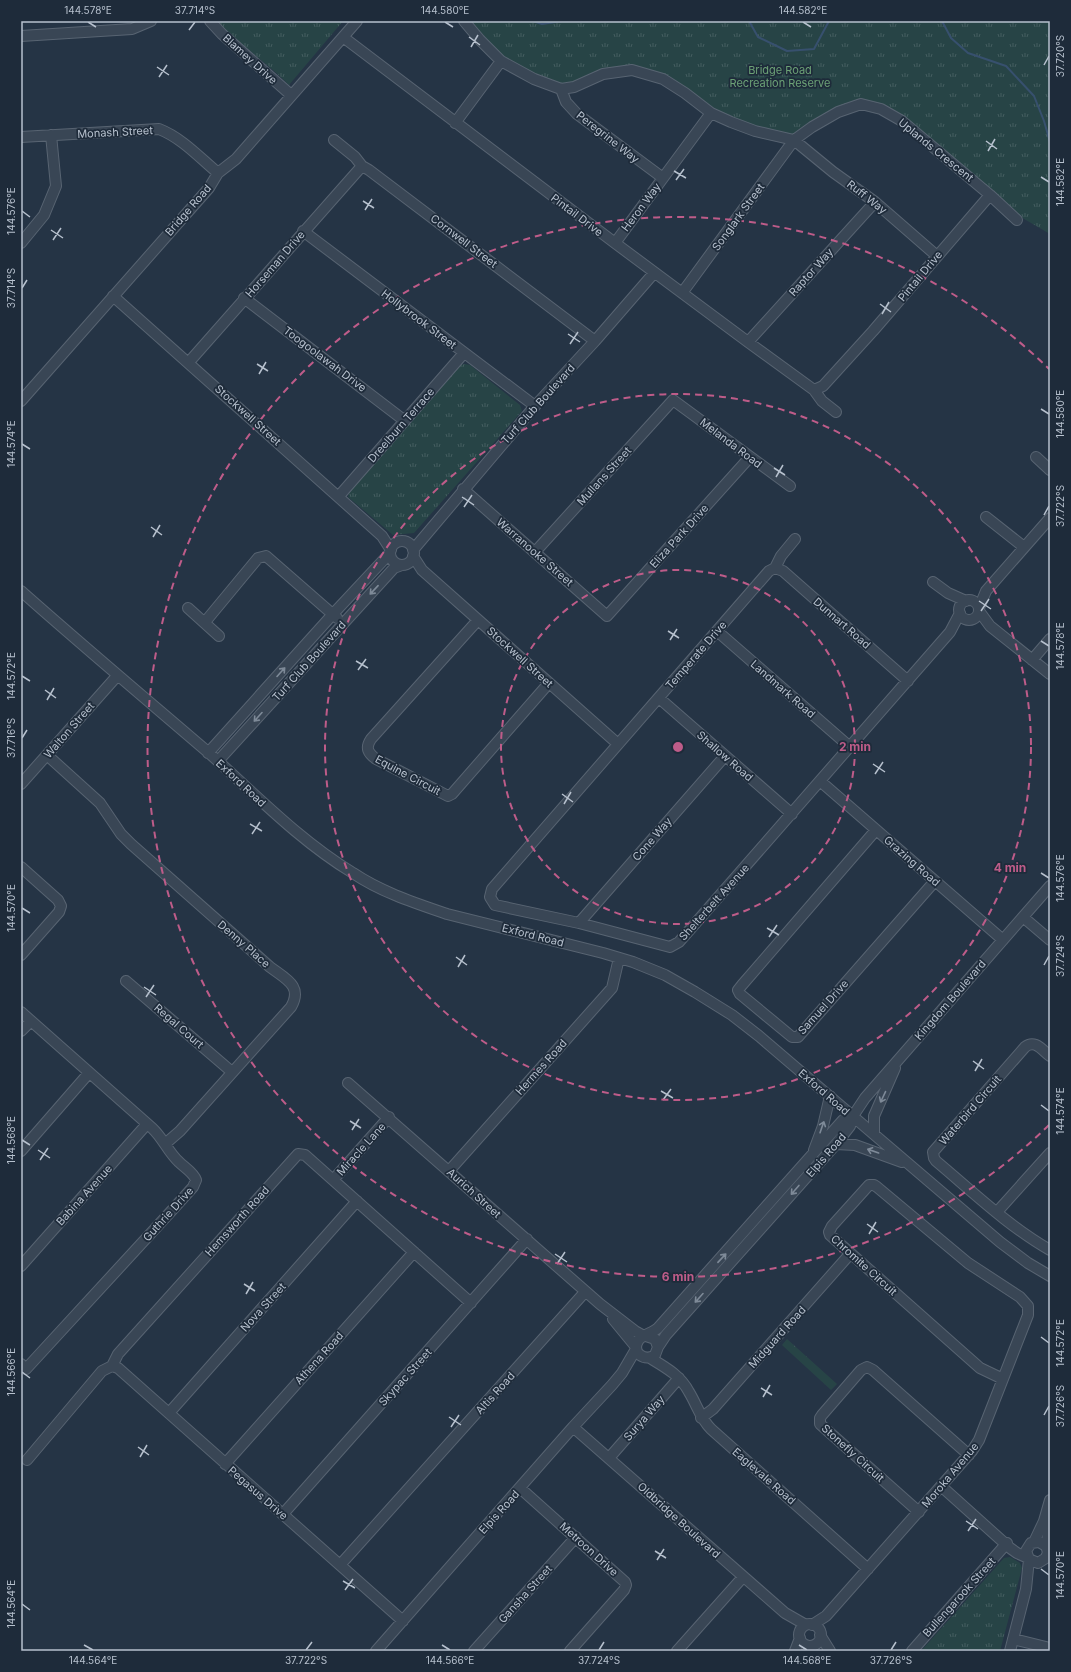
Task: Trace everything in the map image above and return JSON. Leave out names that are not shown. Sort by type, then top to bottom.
[{"type":"street","points":[[21,36],[132,29],[151,21]]},
{"type":"street","name":"Blamey Drive","points":[[210,21],[222,34],[291,95]]},
{"type":"street","name":"Bridge Road","points":[[21,402],[208,188],[218,173],[236,158],[357,21]]},
{"type":"street","points":[[464,21],[480,40],[501,60],[534,79],[561,89],[574,87],[603,74],[632,70],[663,79],[685,93],[711,113],[755,131],[794,140]]},
{"type":"street","name":"Pintail Drive","points":[[343,37],[654,273],[814,390],[822,401],[836,412]]},
{"type":"street","points":[[455,123],[501,60]]},
{"type":"street","name":"Peregrine Way","points":[[561,89],[566,102],[577,114],[663,178]]},
{"type":"street","name":"Uplands Crescent","points":[[794,140],[812,127],[838,112],[861,104],[881,109],[902,121],[990,195],[1017,220]]},
{"type":"street","name":"Heron Way","points":[[615,243],[711,113]]},
{"type":"street","name":"Monash Street","points":[[21,137],[159,129],[171,134],[182,142],[218,173]]},
{"type":"street","points":[[21,244],[44,215],[56,186],[51,135]]},
{"type":"street","name":"Cornwell Street","points":[[334,140],[355,157],[362,166],[376,175],[595,341]]},
{"type":"street","name":"Ruff Way","points":[[794,140],[833,172],[875,202],[937,256]]},
{"type":"street","name":"Songlark Street","points":[[682,293],[794,140]]},
{"type":"street","name":"Horseman Drive","points":[[189,362],[362,166]]},
{"type":"street","name":"Pintail Drive","points":[[814,390],[823,386],[873,331],[990,195]]},
{"type":"street","name":"Raptor Way","points":[[748,342],[875,202]]},
{"type":"street","name":"Hollybrook Street","points":[[304,231],[535,406]]},
{"type":"street","name":"Turf Club Boulevard","points":[[218,762],[343,623],[424,536],[535,406],[595,341],[654,273]]},
{"type":"street","name":"Stockwell Street","points":[[113,296],[189,362],[382,536],[407,553],[422,570],[618,744]]},
{"type":"street","name":"Toogoolawah Drive","points":[[244,298],[405,420]]},
{"type":"street","name":"Dreelburn Terrace","points":[[339,496],[464,353]]},
{"type":"street","name":"Melanda Road","points":[[673,400],[790,486]]},
{"type":"street","name":"Mullans Street","points":[[535,552],[673,400]]},
{"type":"street","name":"Eliza Park Drive","points":[[607,616],[750,457]]},
{"type":"street","points":[[1036,457],[1050,470]]},
{"type":"street","name":"Warranooke Street","points":[[463,489],[607,616]]},
{"type":"street","points":[[986,517],[1024,547]]},
{"type":"street","points":[[970,620],[977,617],[986,591],[1050,518]]},
{"type":"street","name":"Stockwell Street","points":[[382,536],[390,551],[392,560],[399,564],[407,553]]},
{"type":"street","name":"Temperate Drive","points":[[618,744],[769,571],[775,568],[781,556],[794,539]]},
{"type":"street","name":"Turf Club Boulevard","points":[[208,753],[390,551],[394,544],[407,553]]},
{"type":"street","points":[[205,622],[258,558],[266,556],[343,623]]},
{"type":"street","name":"Dunnart Road","points":[[775,568],[783,571],[908,681]]},
{"type":"street","points":[[933,582],[948,593],[967,601],[974,602],[990,626],[1050,674]]},
{"type":"street","name":"Exford Road","points":[[21,591],[117,676],[208,753],[273,813],[334,861],[376,886],[419,905],[447,914],[619,958],[665,975],[695,992],[732,1015],[830,1096],[1000,1242],[1028,1263],[1050,1276]]},
{"type":"street","points":[[959,612],[960,606],[986,591]]},
{"type":"street","points":[[948,593],[963,618],[990,626]]},
{"type":"street","points":[[188,608],[219,636]]},
{"type":"street","name":"Shelterbelt Avenue","points":[[618,744],[492,889],[490,897],[495,905],[579,923],[670,947],[679,942],[908,681],[950,632],[959,612]]},
{"type":"street","name":"Equine Circuit","points":[[478,620],[371,739],[367,749],[370,755],[448,796],[452,794],[549,683]]},
{"type":"street","name":"Shelterbelt Avenue","points":[[950,632],[970,620]]},
{"type":"street","name":"Landmark Road","points":[[717,631],[850,747]]},
{"type":"street","points":[[1032,660],[1050,639]]},
{"type":"street","name":"Walton Street","points":[[23,778],[47,754],[117,676]]},
{"type":"street","name":"Shallow Road","points":[[659,698],[792,814]]},
{"type":"street","name":"Denny Place","points":[[47,754],[100,803],[121,834],[131,844],[270,967],[293,985],[296,996],[291,1007],[180,1131],[165,1144]]},
{"type":"street","name":"Cone Way","points":[[579,923],[725,756]]},
{"type":"street","name":"Grazing Road","points":[[820,781],[1003,940]]},
{"type":"street","name":"Samuel Drive","points":[[876,830],[738,990],[740,994],[795,1038],[801,1034],[935,881]]},
{"type":"street","points":[[21,868],[58,900],[61,906],[59,912],[21,955]]},
{"type":"street","name":"Kingdom Boulevard","points":[[853,1116],[865,1098],[1050,886]]},
{"type":"street","points":[[1023,917],[1050,940]]},
{"type":"street","name":"Hermes Road","points":[[449,1171],[612,988],[619,958]]},
{"type":"street","name":"Regal Court","points":[[126,981],[232,1072]]},
{"type":"street","name":"Guthrie Drive","points":[[21,1012],[147,1124],[175,1158],[195,1178],[193,1186],[26,1369],[21,1364]]},
{"type":"street","points":[[21,1031],[31,1021]]},
{"type":"street","name":"Waterbird Circuit","points":[[1050,1056],[1035,1044],[1029,1044],[1025,1047],[934,1152],[934,1158],[936,1161],[1023,1233],[1050,1250]]},
{"type":"street","points":[[874,1134],[874,1116],[898,1061]]},
{"type":"street","points":[[21,1151],[89,1073]]},
{"type":"street","name":"Aurich Street","points":[[348,1082],[585,1292],[635,1331],[645,1336]]},
{"type":"street","points":[[811,1157],[823,1126],[830,1096]]},
{"type":"street","name":"Elpis Road","points":[[658,1348],[666,1335],[836,1144],[850,1126],[853,1116]]},
{"type":"street","name":"Elpis Road","points":[[645,1336],[658,1328],[843,1120],[853,1116]]},
{"type":"street","name":"Miracle Lane","points":[[333,1180],[389,1117]]},
{"type":"street","name":"Babina Avenue","points":[[21,1266],[147,1124]]},
{"type":"street","points":[[836,1144],[855,1145],[908,1164]]},
{"type":"street","points":[[997,1212],[1050,1153]]},
{"type":"street","name":"Hemsworth Road","points":[[27,1460],[102,1371],[112,1366],[118,1354],[298,1154],[305,1156],[333,1180],[471,1303]]},
{"type":"street","name":"Chromite Circuit","points":[[1003,1379],[980,1368],[832,1238],[829,1232],[830,1229],[869,1185],[874,1185],[968,1263],[1020,1297],[1028,1306]]},
{"type":"street","name":"Nova Street","points":[[169,1413],[357,1201]]},
{"type":"street","name":"Skypac Street","points":[[283,1514],[526,1239]]},
{"type":"street","name":"Athena Road","points":[[225,1464],[414,1252]]},
{"type":"street","name":"Midguard Road","points":[[701,1418],[713,1409],[850,1254]]},
{"type":"street","name":"Altis Road","points":[[340,1565],[585,1292]]},
{"type":"street","name":"Aurich Street","points":[[600,1304],[636,1348]]},
{"type":"street","name":"Moroka Avenue","points":[[809,1625],[826,1616],[969,1455],[979,1440],[1028,1315],[1028,1306]]},
{"type":"street","points":[[645,1336],[655,1339],[658,1348],[655,1355],[648,1358],[639,1354],[636,1348],[638,1340],[645,1336]]},
{"type":"street","name":"Elpis Road","points":[[376,1651],[622,1373],[636,1348]]},
{"type":"street","name":"Eaglevale Road","points":[[658,1348],[688,1390],[701,1418],[716,1434],[868,1569]]},
{"type":"street","name":"Elpis Road","points":[[622,1373],[648,1358]]},
{"type":"street","name":"Eaglevale Road","points":[[648,1358],[676,1375]]},
{"type":"street","name":"Pegasus Drive","points":[[112,1366],[118,1368],[403,1621]]},
{"type":"street","name":"Stonefly Circuit","points":[[918,1512],[820,1424],[820,1418],[822,1415],[851,1381],[864,1368],[870,1368],[969,1455]]},
{"type":"street","name":"Surya Way","points":[[609,1458],[676,1375]]},
{"type":"street","name":"Oldbridge Boulevard","points":[[573,1427],[784,1613],[805,1641],[823,1651]]},
{"type":"street","points":[[941,1486],[1017,1553],[1035,1563],[1045,1561]]},
{"type":"street","name":"Metroon Drive","points":[[520,1488],[623,1579],[626,1585],[624,1590],[570,1651]]},
{"type":"street","points":[[1010,1651],[1026,1589],[1029,1559],[1026,1551],[1032,1544],[1044,1521],[1050,1500]]},
{"type":"street","points":[[1026,1589],[1048,1555],[1050,1525]]},
{"type":"street","name":"Gansha Street","points":[[474,1651],[576,1537]]},
{"type":"street","points":[[1007,1543],[1032,1544],[1039,1542],[1048,1548]]},
{"type":"street","name":"Bullengarook Street","points":[[912,1651],[1007,1543]]},
{"type":"street","points":[[677,1651],[743,1577]]},
{"type":"street","name":"Oldbridge Boulevard","points":[[784,1613],[809,1625]]},
{"type":"street","name":"Moroka Avenue","points":[[820,1633],[826,1616]]},
{"type":"street","points":[[805,1641],[801,1628],[809,1625],[816,1627],[830,1651]]},
{"type":"street","points":[[796,1651],[805,1641],[818,1641],[820,1633]]},
{"type":"street","points":[[1013,1639],[1050,1648]]},
{"type":"green space","points":[[217,21],[343,21],[289,85],[234,38]]},
{"type":"green space","name":"Bridge Road Recreation Reserve","points":[[470,21],[1050,21],[1050,234],[1019,216],[905,118],[861,100],[794,136],[756,127],[732,118],[714,109],[687,90],[648,70],[562,85],[537,75],[504,57]]},
{"type":"green space","points":[[459,365],[470,365],[520,405],[522,411],[414,533],[393,535],[348,497],[350,489]]},
{"type":"green space","points":[[787,1339],[837,1384],[831,1390],[782,1345]]},
{"type":"green space","points":[[1010,1557],[1020,1563],[1022,1568],[1000,1651],[921,1651],[1004,1558]]},
{"type":"waterway","points":[[533,21],[542,24],[562,21]]},
{"type":"waterway","points":[[749,21],[758,37],[787,51],[814,49],[829,21]]},
{"type":"waterway","points":[[942,21],[951,38],[968,53],[1006,66],[1034,96],[1044,121],[1050,142]]}]
